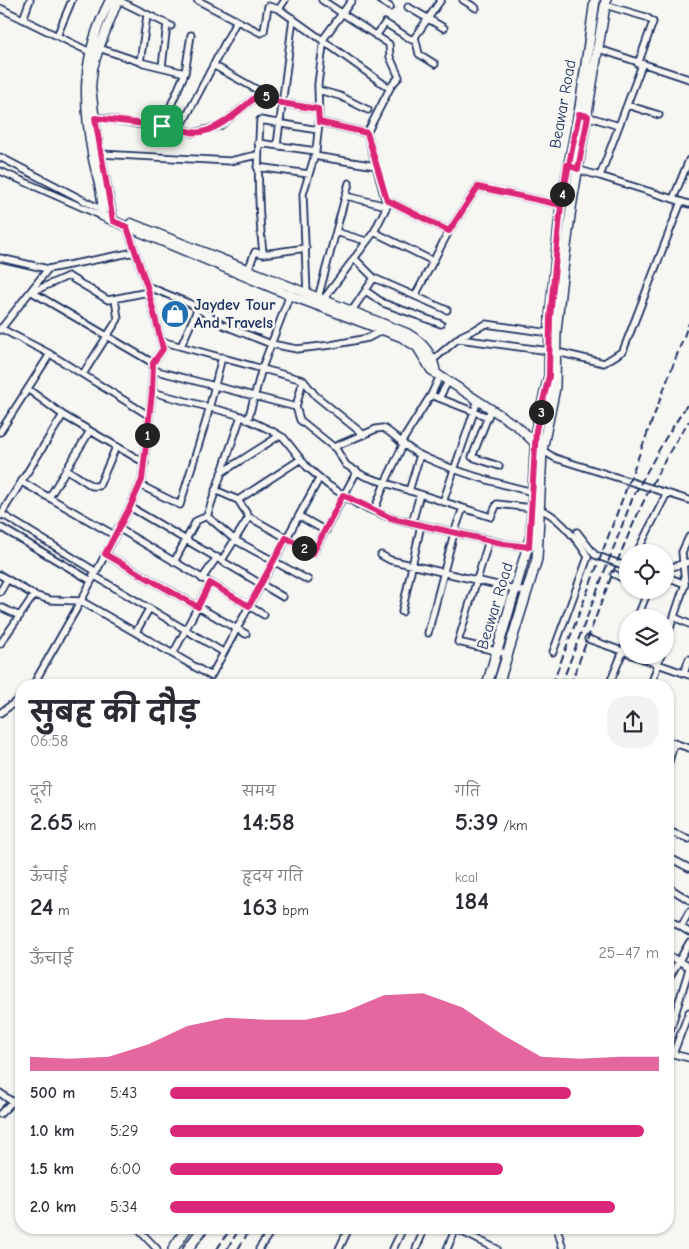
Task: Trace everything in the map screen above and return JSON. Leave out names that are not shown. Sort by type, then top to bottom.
[{"type":"main road","name":"Beawar Road","points":[[500,679],[527,592],[538,548],[536,509],[539,447],[538,423],[554,351],[558,306],[578,169],[595,0]]},
{"type":"main road","name":"Beawar Road","points":[[554,351],[550,333],[561,205],[567,165],[583,115],[605,2]]},
{"type":"main road","name":"Beawar Road","points":[[489,679],[529,547],[536,509],[533,492],[539,447]]},
{"type":"main road","points":[[173,1249],[183,1234]]},
{"type":"main road","points":[[188,1249],[199,1234]]},
{"type":"street","points":[[23,19],[30,0]]},
{"type":"street","points":[[57,36],[72,0]]},
{"type":"street","points":[[102,213],[91,117],[85,83],[90,52],[110,0]]},
{"type":"street","points":[[162,67],[169,25],[147,16],[118,0],[99,48],[92,78],[91,117],[114,218],[127,227],[384,330],[413,344],[420,351],[429,368],[516,426],[539,447],[555,458],[689,500]]},
{"type":"street","points":[[198,0],[236,22],[261,33],[264,30],[268,6],[279,9],[389,88],[391,86]]},
{"type":"street","points":[[279,9],[285,0]]},
{"type":"street","points":[[320,299],[374,232],[387,204],[367,133],[391,86],[399,77],[390,57],[389,44],[322,0]]},
{"type":"street","points":[[307,294],[303,194],[315,153],[319,122],[318,90],[324,38],[352,0]]},
{"type":"street","points":[[380,0],[390,8]]},
{"type":"street","points":[[376,36],[385,23],[412,40],[441,0]]},
{"type":"street","points":[[463,0],[476,8]]},
{"type":"street","points":[[600,176],[627,105],[653,22],[646,17],[605,2]]},
{"type":"street","points":[[408,7],[444,28]]},
{"type":"street","points":[[0,8],[90,52]]},
{"type":"street","points":[[140,62],[147,16]]},
{"type":"street","points":[[276,146],[293,18]]},
{"type":"street","points":[[91,117],[162,126],[174,125],[184,121],[236,22]]},
{"type":"street","points":[[162,126],[179,91],[185,73],[191,36]]},
{"type":"street","points":[[415,37],[419,54],[435,64]]},
{"type":"street","points":[[99,48],[140,62],[185,73]]},
{"type":"street","points":[[596,48],[640,65],[689,80]]},
{"type":"street","points":[[213,65],[260,93],[281,103],[318,109]]},
{"type":"street","points":[[318,90],[340,96],[368,110]]},
{"type":"street","points":[[174,125],[193,133],[220,126],[260,93]]},
{"type":"street","points":[[627,105],[658,115]]},
{"type":"street","points":[[583,115],[619,126]]},
{"type":"street","points":[[263,254],[258,208],[257,167],[260,120],[318,130]]},
{"type":"street","points":[[319,122],[367,133]]},
{"type":"street","points":[[258,143],[376,166]]},
{"type":"street","points":[[100,154],[230,161],[258,155]]},
{"type":"street","points":[[0,157],[102,213]]},
{"type":"street","points":[[673,199],[689,160]]},
{"type":"street","points":[[8,161],[1,172],[248,270],[291,292],[307,294],[416,338],[433,360],[438,375],[431,395],[402,444],[374,511]]},
{"type":"street","points":[[567,165],[689,204]]},
{"type":"street","points":[[257,167],[309,174]]},
{"type":"street","points":[[320,299],[349,183]]},
{"type":"street","points":[[415,296],[449,231],[478,187],[561,205]]},
{"type":"street","points":[[346,196],[387,204],[449,231]]},
{"type":"street","points":[[459,339],[554,351],[604,363],[623,351],[681,202]]},
{"type":"street","points":[[36,679],[81,601],[130,507],[140,485],[145,463],[153,366],[163,349],[148,289],[127,227]]},
{"type":"street","points":[[336,232],[366,241]]},
{"type":"street","points":[[374,232],[433,261]]},
{"type":"street","points":[[248,270],[255,252],[263,254],[306,248]]},
{"type":"street","points":[[0,258],[48,269],[134,252]]},
{"type":"street","points":[[354,258],[374,278],[447,310]]},
{"type":"street","points":[[48,269],[32,292],[0,329],[50,354],[148,415]]},
{"type":"street","points":[[32,292],[68,276],[108,300],[148,289],[198,308],[224,325],[271,344],[297,349],[370,337],[384,330]]},
{"type":"street","points":[[352,312],[374,278]]},
{"type":"street","points":[[366,290],[383,304],[441,324]]},
{"type":"street","points":[[32,292],[107,336],[153,366],[215,386],[296,407]]},
{"type":"street","points":[[248,420],[262,368],[291,292]]},
{"type":"street","points":[[83,374],[118,319],[115,299]]},
{"type":"street","points":[[182,346],[198,308]]},
{"type":"street","points":[[433,360],[459,339],[486,324],[550,333]]},
{"type":"street","points":[[161,341],[303,380],[316,396],[364,436]]},
{"type":"street","points":[[0,432],[29,390],[50,354]]},
{"type":"street","points":[[140,485],[180,505],[222,357]]},
{"type":"street","points":[[303,380],[296,407],[300,420],[334,447],[346,465],[356,472],[491,517],[497,504],[536,509],[548,512],[557,519],[588,557],[553,652]]},
{"type":"street","points":[[439,398],[448,382]]},
{"type":"street","points":[[29,390],[63,415],[145,463]]},
{"type":"street","points":[[152,392],[241,416],[279,436],[320,478],[343,495],[391,518],[454,533],[538,548]]},
{"type":"street","points":[[431,395],[488,417]]},
{"type":"street","points":[[443,502],[478,400]]},
{"type":"street","points":[[491,409],[472,457],[499,466]]},
{"type":"street","points":[[63,415],[0,514],[50,544],[93,576],[224,652]]},
{"type":"street","points":[[174,562],[196,521],[207,516],[241,416]]},
{"type":"street","points":[[334,447],[364,436],[376,429],[383,428],[402,444],[420,455],[454,468],[533,492]]},
{"type":"street","points":[[50,496],[90,431]]},
{"type":"street","points":[[221,473],[279,436]]},
{"type":"street","points":[[66,469],[92,486],[99,486],[116,447]]},
{"type":"street","points":[[409,491],[420,455]]},
{"type":"street","points":[[238,500],[301,459]]},
{"type":"street","points":[[215,490],[238,500],[249,517],[313,553],[356,472]]},
{"type":"street","points":[[0,575],[34,595],[55,601],[81,601],[211,676],[320,478]]},
{"type":"street","points":[[22,482],[50,496],[114,535]]},
{"type":"street","points":[[641,544],[668,493]]},
{"type":"street","points":[[412,523],[420,494]]},
{"type":"street","points":[[130,507],[283,597]]},
{"type":"street","points":[[428,633],[454,533],[464,508]]},
{"type":"street","points":[[207,516],[236,540],[308,580]]},
{"type":"street","points":[[299,516],[326,531]]},
{"type":"street","points":[[202,579],[236,540],[249,517]]},
{"type":"street","points":[[402,612],[421,525]]},
{"type":"street","points":[[0,527],[59,562],[93,576]]},
{"type":"street","points":[[118,528],[264,615]]},
{"type":"street","points":[[576,532],[594,555],[619,564]]},
{"type":"street","points":[[689,537],[682,552],[686,563],[686,588],[674,617],[689,624]]},
{"type":"street","points":[[489,540],[458,642],[509,654]]},
{"type":"street","points":[[50,544],[59,562]]},
{"type":"street","points":[[105,554],[246,634]]},
{"type":"street","points":[[381,555],[412,565],[527,592]]},
{"type":"street","points":[[614,574],[619,576]]},
{"type":"street","points":[[0,592],[8,580]]},
{"type":"street","points":[[674,581],[686,588]]},
{"type":"street","points":[[173,654],[210,583]]},
{"type":"street","points":[[1,640],[34,595]]},
{"type":"street","points":[[0,606],[20,616]]},
{"type":"street","points":[[136,632],[149,609]]},
{"type":"street","points":[[588,639],[619,650]]},
{"type":"street","points":[[652,679],[658,664],[687,674],[689,659]]},
{"type":"street","points":[[612,679],[619,664]]},
{"type":"street","points":[[0,713],[15,702]]},
{"type":"street","points":[[674,744],[689,748]]},
{"type":"street","points":[[674,833],[689,839]]},
{"type":"street","points":[[674,861],[689,868]]},
{"type":"street","points":[[674,891],[689,900]]},
{"type":"street","points":[[681,927],[689,912]]},
{"type":"street","points":[[674,923],[689,932]]},
{"type":"street","points":[[674,970],[689,943]]},
{"type":"street","points":[[674,958],[689,968],[674,1017]]},
{"type":"street","points":[[674,1044],[689,1012]]},
{"type":"street","points":[[674,1054],[689,1058]]},
{"type":"street","points":[[0,1093],[13,1101],[0,1114]]},
{"type":"street","points":[[143,1234],[157,1249]]},
{"type":"street","points":[[259,1249],[269,1234]]},
{"type":"street","points":[[339,1249],[345,1234]]},
{"type":"street","points":[[393,1249],[400,1234]]},
{"type":"street","points":[[416,1249],[422,1234]]},
{"type":"street","points":[[447,1249],[453,1234]]},
{"type":"street","points":[[465,1234],[497,1249]]},
{"type":"street","points":[[559,1234],[563,1249]]},
{"type":"street","points":[[476,1249],[479,1242]]},
{"type":"railway","points":[[554,679],[689,323]]},
{"type":"railway","points":[[563,679],[633,497],[665,439],[689,402]]},
{"type":"railway","points":[[572,679],[622,549],[653,483],[689,421]]},
{"type":"railway","points":[[217,1249],[227,1234]]},
{"type":"railway","points":[[227,1249],[236,1234]]},
{"type":"railway","points":[[238,1249],[247,1234]]},
{"type":"place","name":"Jaydev Tour And Travels","points":[[175,314]]},
{"type":"route","points":[[162,126],[95,118],[100,154],[114,216],[113,221],[127,227],[147,286],[163,349],[153,363],[144,475],[130,507],[105,554],[198,607],[210,583],[249,606],[286,538],[313,553],[343,495],[357,504],[391,518],[504,544],[529,547],[532,524],[536,430],[549,376],[550,318],[561,205],[567,165],[579,114],[588,116],[578,169],[567,165],[563,191],[561,205],[478,187],[449,231],[387,200],[367,133],[319,122],[318,109],[281,103],[260,93],[220,126],[193,133],[174,125],[162,126]]}]
